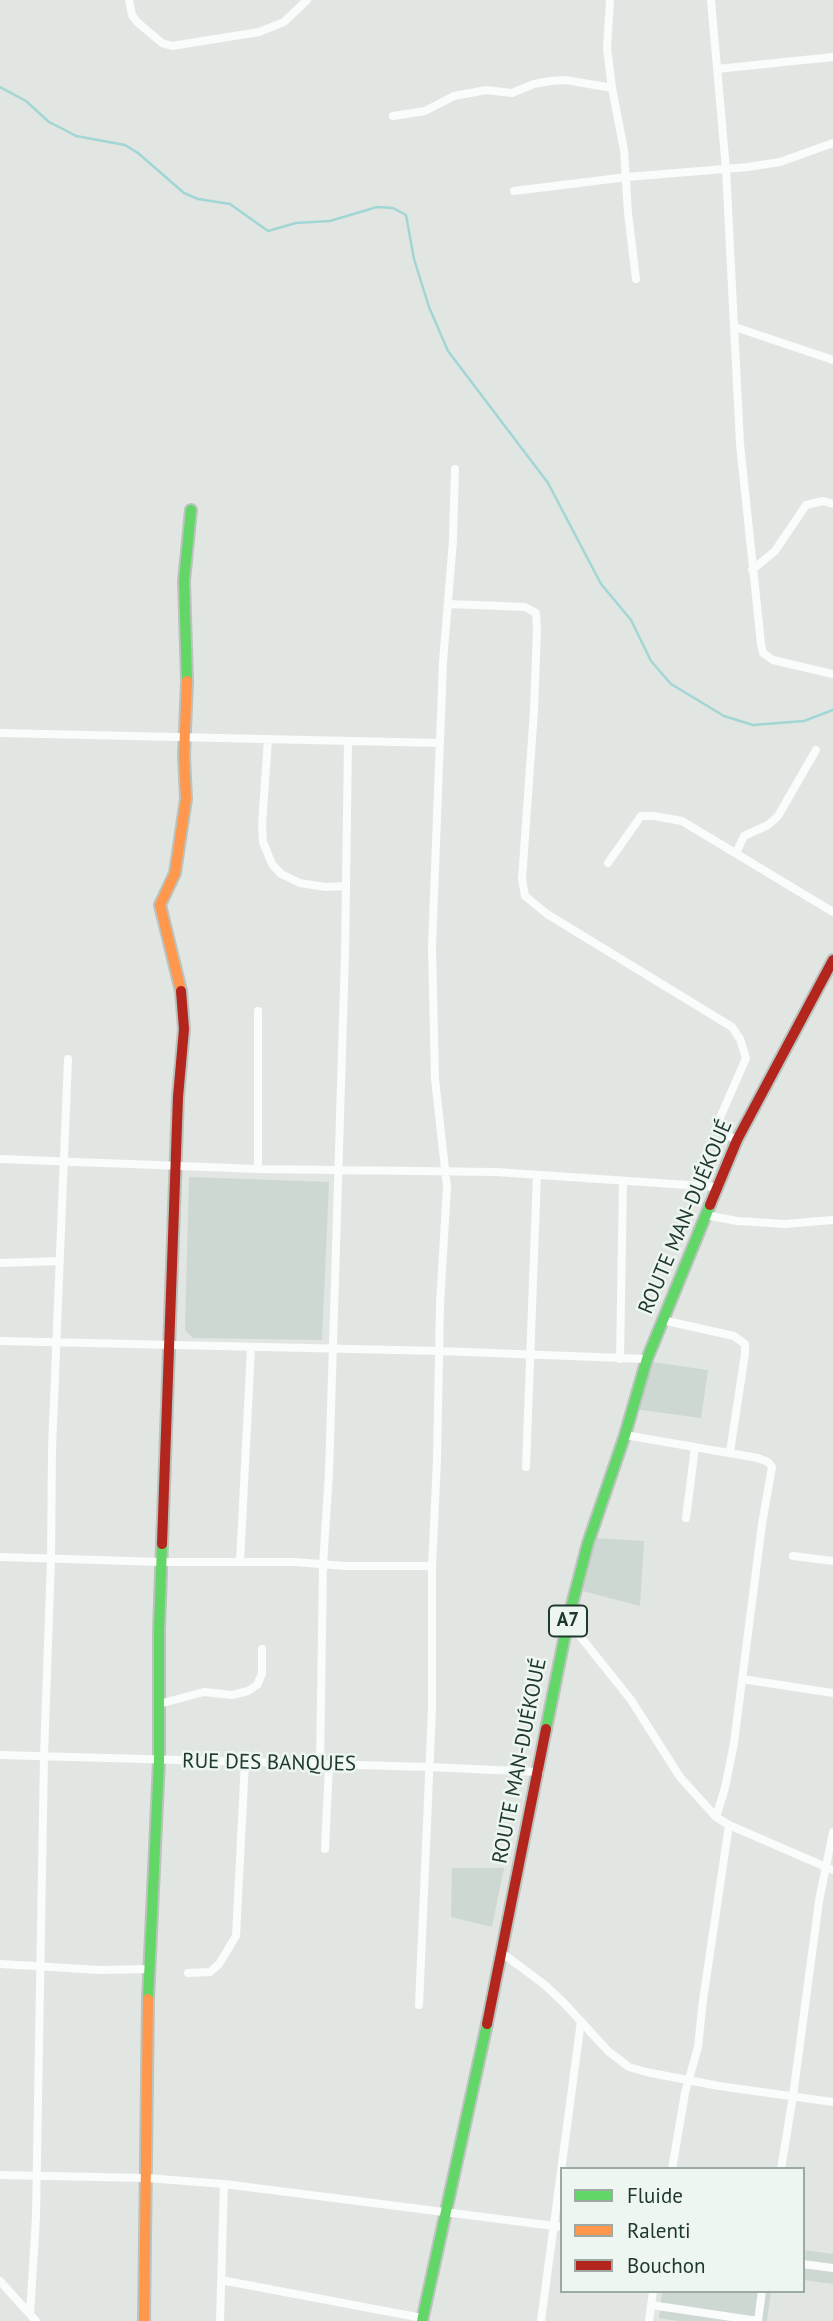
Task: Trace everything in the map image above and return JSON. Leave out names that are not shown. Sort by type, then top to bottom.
[{"type":"street","points":[[129,0],[136,22],[162,43],[172,46],[259,32],[284,22],[307,0]]},
{"type":"street","points":[[610,0],[607,48],[627,177],[636,279]]},
{"type":"street","points":[[711,0],[726,169],[740,444],[754,600],[763,653],[786,664],[833,674]]},
{"type":"street","points":[[717,69],[833,57]]},
{"type":"street","points":[[393,116],[425,111],[454,96],[486,90],[512,93],[550,81],[566,80],[612,88]]},
{"type":"street","points":[[514,191],[780,162],[833,143]]},
{"type":"street","points":[[735,327],[833,360]]},
{"type":"street","points":[[419,2005],[432,1684],[432,1566],[446,1171],[435,1079],[432,947],[439,743],[453,540],[455,468]]},
{"type":"street","points":[[752,570],[775,551],[806,505],[823,501],[833,504]]},
{"type":"street","points":[[144,2321],[149,1969],[159,1761],[162,1562],[183,1007],[179,977],[160,905],[175,873],[186,799],[184,737],[187,676],[184,581],[191,510]]},
{"type":"street","points":[[448,604],[525,607],[536,613],[534,711],[523,889],[533,904],[547,914],[732,1027],[740,1039],[746,1058],[719,1121],[725,1134],[737,1140]]},
{"type":"street","points":[[0,733],[439,743]]},
{"type":"street","points":[[268,739],[262,825],[263,842],[272,863],[281,874],[300,883],[325,887],[346,886]]},
{"type":"street","points":[[325,1849],[323,1565],[329,1473],[348,742]]},
{"type":"street","points":[[736,853],[744,836],[768,825],[779,816],[816,750]]},
{"type":"street","points":[[608,863],[641,816],[682,821],[833,912]]},
{"type":"street","name":"ROUTE MAN-DUÉKOUÉ","points":[[422,2320],[502,1954],[568,1620],[588,1543],[647,1359],[705,1214],[737,1140],[829,977],[833,960]]},
{"type":"street","points":[[258,1011],[258,1169]]},
{"type":"street","points":[[33,2317],[52,1449],[68,1059]]},
{"type":"street","points":[[0,1159],[258,1169],[446,1171],[717,1187]]},
{"type":"street","points":[[526,1467],[537,1175]]},
{"type":"street","points":[[620,1359],[623,1182]]},
{"type":"street","points":[[705,1214],[737,1221],[785,1224],[833,1220]]},
{"type":"street","points":[[0,1264],[60,1261]]},
{"type":"street","points":[[662,1320],[734,1336],[745,1345],[730,1452]]},
{"type":"street","points":[[0,1341],[439,1351],[647,1359]]},
{"type":"street","points":[[240,1562],[251,1348]]},
{"type":"street","points":[[625,1434],[730,1452],[764,1460],[772,1467],[732,1756],[716,1817]]},
{"type":"street","points":[[686,1518],[695,1447]]},
{"type":"street","points":[[793,1556],[833,1562]]},
{"type":"street","points":[[0,1557],[432,1566]]},
{"type":"street","points":[[568,1620],[631,1700],[680,1777],[716,1817],[829,1868]]},
{"type":"street","points":[[159,1703],[204,1692],[232,1695],[248,1691],[257,1685],[262,1675],[262,1649]]},
{"type":"street","points":[[742,1679],[833,1693]]},
{"type":"street","name":"RUE DES BANQUES","points":[[0,1755],[539,1772]]},
{"type":"street","points":[[188,1973],[210,1972],[219,1964],[236,1936],[246,1762]]},
{"type":"street","points":[[672,2167],[683,2102],[698,2047],[729,1825]]},
{"type":"street","points":[[781,2167],[803,2011],[833,1832]]},
{"type":"street","points":[[502,1954],[545,1985],[614,2057],[629,2067],[719,2086],[833,2102]]},
{"type":"street","points":[[0,1964],[100,1970],[149,1969]]},
{"type":"street","points":[[565,2167],[581,2021]]},
{"type":"street","points":[[0,2175],[147,2178],[223,2184],[558,2227]]},
{"type":"street","points":[[220,2321],[223,2184]]},
{"type":"street","points":[[541,2321],[560,2209]]},
{"type":"street","points":[[805,2264],[833,2268]]},
{"type":"street","points":[[221,2280],[422,2320]]},
{"type":"street","points":[[0,2281],[33,2317]]},
{"type":"street","points":[[649,2321],[653,2293]]},
{"type":"street","points":[[651,2305],[758,2321],[762,2293]]},
{"type":"shaded area","points":[[189,1177],[329,1182],[322,1340],[193,1338],[185,1330]]},
{"type":"shaded area","points":[[652,1362],[708,1370],[701,1418],[634,1409]]},
{"type":"shaded area","points":[[595,1538],[644,1541],[640,1606],[583,1591]]},
{"type":"shaded area","points":[[452,1868],[504,1868],[492,1927],[451,1917]]},
{"type":"shaded area","points":[[805,2250],[833,2254],[833,2284],[805,2280]]},
{"type":"shaded area","points":[[662,2293],[771,2293],[767,2321],[677,2321],[659,2318]]},
{"type":"waterway","points":[[0,87],[26,101],[49,122],[76,136],[125,145],[184,193],[198,199],[230,204],[268,231],[296,223],[330,221],[377,207],[393,208],[406,215],[414,259],[429,307],[448,351],[548,483],[601,584],[631,620],[651,661],[671,684],[724,716],[753,725],[804,721],[833,710]]},
{"type":"traffic: fast","points":[[187,681],[184,581],[191,510]]},
{"type":"traffic: fast","points":[[546,1729],[568,1620],[588,1543],[625,1435],[647,1359],[710,1205]]},
{"type":"traffic: fast","points":[[148,1999],[159,1761],[162,1544]]},
{"type":"traffic: fast","points":[[422,2321],[487,2024]]},
{"type":"traffic: slow","points":[[181,991],[160,905],[175,873],[186,799],[184,755],[187,681]]},
{"type":"traffic: slow","points":[[144,2321],[148,1999]]},
{"type":"traffic: jam","points":[[710,1205],[737,1140],[833,960]]},
{"type":"traffic: jam","points":[[162,1544],[178,1097],[184,1029],[181,991]]},
{"type":"traffic: jam","points":[[487,2024],[546,1729]]}]
